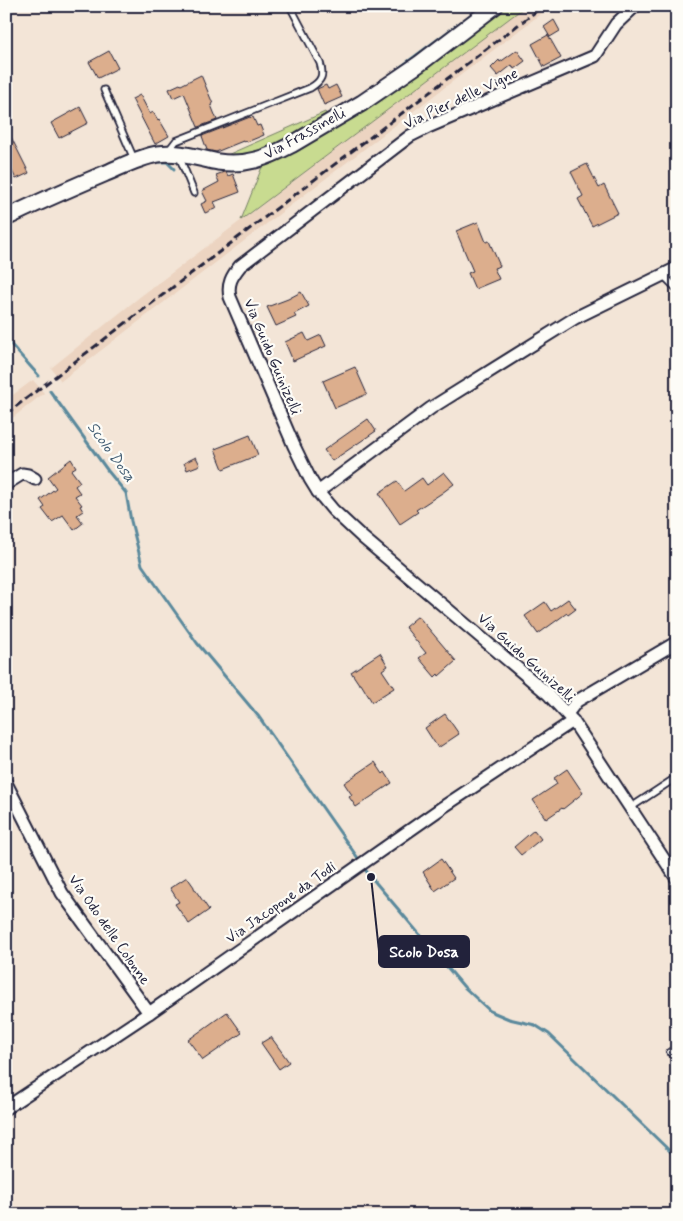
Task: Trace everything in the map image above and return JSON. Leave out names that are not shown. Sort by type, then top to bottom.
[{"type":"street","name":"Via Frassinelli","points":[[6,218],[134,161],[157,154],[172,154],[232,163],[261,159],[279,152],[362,103],[419,64],[495,6]]},
{"type":"street","name":"Via Pier delle Vigne","points":[[229,286],[234,273],[240,266],[410,136],[595,56],[616,24],[635,6]]},
{"type":"street","points":[[318,492],[448,397],[575,318],[677,268]]},
{"type":"street","name":"Via Guido Guinizelli","points":[[229,286],[230,297],[294,446],[318,492],[333,510],[548,694],[570,717],[677,879]]},
{"type":"street","points":[[6,484],[22,474],[35,479]]},
{"type":"street","name":"Via Jacopone da Todi","points":[[6,1108],[149,1013],[570,717],[577,701],[677,642]]},
{"type":"street","name":"Via Odo delle Colonne","points":[[6,783],[62,893],[149,1013]]},
{"type":"lane","points":[[194,193],[172,154],[176,141],[310,88],[321,79],[322,70],[320,63],[290,6]]},
{"type":"lane","points":[[104,90],[134,161]]},
{"type":"lane","points":[[663,275],[677,289]]},
{"type":"lane","points":[[630,808],[677,777]]},
{"type":"lane","points":[[670,1052],[677,1048]]},
{"type":"shaded area","points":[[526,6],[551,6],[61,381],[51,368],[141,296]]},
{"type":"shaded area","points":[[33,380],[44,393],[6,423],[6,400]]},
{"type":"green space","points":[[506,6],[526,6],[241,220],[262,167],[324,129],[475,30]]},
{"type":"green space","points":[[325,112],[329,118],[276,149],[218,159]]},
{"type":"building","points":[[554,20],[560,31],[550,37],[544,27]]},
{"type":"building","points":[[548,35],[561,58],[544,67],[532,44]]},
{"type":"building","points":[[517,50],[525,61],[514,69],[512,65],[498,76],[491,68],[499,60],[500,62]]},
{"type":"building","points":[[109,51],[118,68],[98,78],[89,62]]},
{"type":"building","points":[[201,75],[213,104],[211,105],[217,120],[198,127],[184,93],[173,98],[169,89]]},
{"type":"building","points":[[326,85],[328,89],[336,85],[342,97],[324,105],[317,89]]},
{"type":"building","points":[[140,95],[150,114],[153,112],[169,136],[155,144],[132,99]]},
{"type":"building","points":[[80,107],[88,123],[59,138],[51,123]]},
{"type":"building","points":[[253,117],[257,126],[260,125],[264,135],[216,152],[207,150],[202,136]]},
{"type":"building","points":[[6,127],[29,173],[16,179],[6,159]]},
{"type":"building","points":[[587,164],[599,188],[604,185],[618,213],[592,226],[578,199],[583,196],[571,172]]},
{"type":"building","points":[[224,172],[228,176],[233,174],[240,192],[214,202],[217,208],[205,213],[201,204],[207,201],[202,191],[219,182],[216,175]]},
{"type":"building","points":[[478,222],[486,242],[489,241],[500,266],[494,268],[499,279],[475,289],[468,273],[473,271],[456,231]]},
{"type":"building","points":[[301,292],[309,306],[294,314],[296,317],[276,326],[267,307]]},
{"type":"building","points":[[304,333],[308,341],[321,335],[326,346],[293,361],[285,342]]},
{"type":"building","points":[[355,367],[367,394],[335,408],[323,381]]},
{"type":"building","points":[[368,419],[376,431],[332,461],[324,450]]},
{"type":"building","points":[[250,435],[258,455],[223,469],[215,449]]},
{"type":"building","points":[[196,457],[200,465],[187,470],[184,463]]},
{"type":"building","points":[[71,459],[76,467],[71,470],[80,482],[75,486],[80,493],[75,496],[82,505],[80,506],[83,511],[77,515],[83,523],[74,530],[63,515],[52,522],[42,509],[45,507],[40,500],[56,488],[48,477]]},
{"type":"building","points":[[444,472],[454,484],[416,510],[418,512],[400,524],[379,493],[397,481],[404,491],[422,478],[427,485]]},
{"type":"building","points":[[568,599],[576,609],[568,615],[567,613],[538,634],[525,616],[545,602],[551,611]]},
{"type":"building","points":[[418,616],[456,661],[439,676],[438,674],[435,677],[419,658],[426,653],[405,627]]},
{"type":"building","points":[[380,653],[388,666],[382,670],[394,688],[372,702],[351,672]]},
{"type":"building","points":[[445,714],[459,734],[438,748],[425,728]]},
{"type":"building","points":[[375,762],[392,783],[356,807],[349,797],[352,795],[344,783]]},
{"type":"building","points":[[567,769],[583,793],[563,809],[546,819],[533,800],[557,784],[554,778]]},
{"type":"building","points":[[534,830],[541,839],[521,855],[514,847]]},
{"type":"building","points":[[441,859],[454,878],[435,891],[423,872]]},
{"type":"building","points":[[187,877],[209,910],[189,924],[175,904],[179,902],[170,888]]},
{"type":"building","points":[[227,1012],[242,1033],[203,1060],[188,1040]]},
{"type":"building","points":[[271,1037],[289,1062],[279,1069],[261,1043]]},
{"type":"waterway","points":[[398,69],[480,8]]},
{"type":"waterway","points":[[157,162],[167,162],[174,169]]},
{"type":"waterway","points":[[102,167],[108,164]]},
{"type":"waterway","name":"Scolo Dosa","points":[[6,339],[39,376]]},
{"type":"waterway","name":"Scolo Dosa","points":[[50,391],[126,493],[142,565],[197,643],[259,717],[360,861]]},
{"type":"waterway","name":"Scolo Dosa","points":[[363,867],[464,987],[490,1011],[509,1019],[535,1025],[549,1034],[677,1158]]},
{"type":"railway","points":[[6,414],[543,6]]},
{"type":"place","name":"Scolo Dosa","points":[[371,877]]}]
